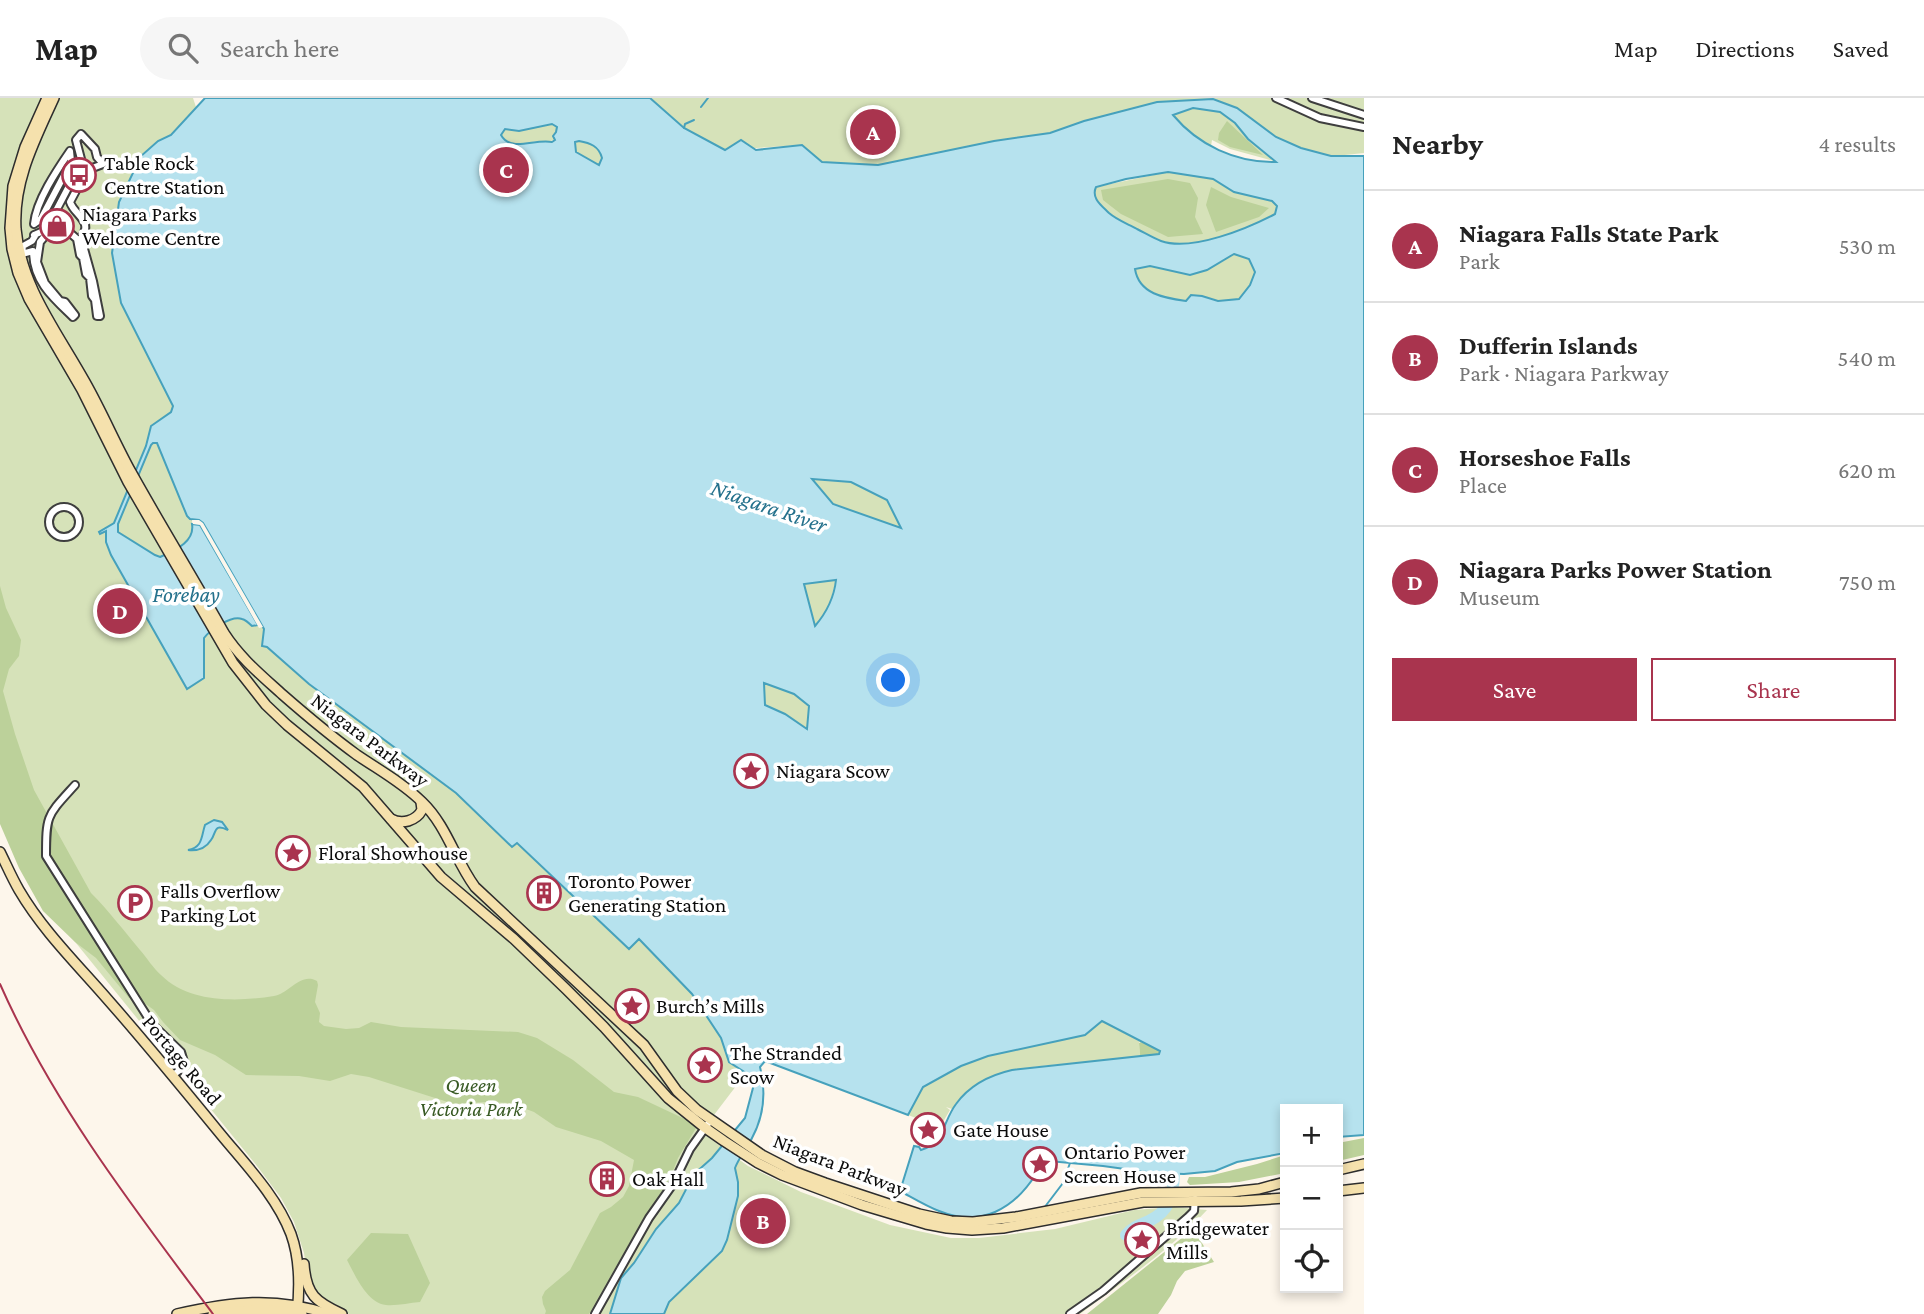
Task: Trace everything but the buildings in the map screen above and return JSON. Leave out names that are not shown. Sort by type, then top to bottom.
[{"type":"main road","name":"Niagara Parkway","points":[[47,98],[25,147],[13,186],[10,223],[15,261],[29,299],[243,677],[266,705],[355,779],[441,877],[533,957],[604,1027],[661,1091],[750,1153],[869,1198],[933,1217],[973,1222],[1034,1218],[1118,1197],[1239,1191],[1280,1183]]},
{"type":"main road","name":"Niagara Parkway","points":[[54,98],[28,156],[19,187],[16,226],[21,257],[35,296],[91,393],[133,482]]},
{"type":"main road","name":"Niagara Parkway","points":[[218,629],[243,658],[331,736],[420,800],[438,822],[475,887],[644,1045],[677,1091],[707,1124]]},
{"type":"main road","points":[[390,817],[400,822],[416,818],[423,808],[420,800]]},
{"type":"main road","name":"Portage Road","points":[[0,852],[19,890],[65,951],[270,1196],[290,1232],[298,1266],[299,1311]]},
{"type":"main road","points":[[245,1164],[277,1197],[290,1218],[299,1240],[310,1292],[323,1305],[342,1314]]},
{"type":"main road","points":[[1343,1169],[1364,1164]]},
{"type":"main road","points":[[1343,1190],[1364,1188]]},
{"type":"main road","name":"Niagara Parkway","points":[[1152,1196],[1180,1200],[1192,1195]]},
{"type":"main road","points":[[1192,1195],[1241,1201],[1280,1198]]},
{"type":"main road","points":[[177,1314],[243,1302],[268,1302],[299,1311]]},
{"type":"main road","points":[[214,1314],[256,1309],[328,1314]]},
{"type":"street","points":[[1276,98],[1320,118],[1364,127]]},
{"type":"street","points":[[1312,98],[1364,116]]},
{"type":"street","points":[[81,134],[95,149],[103,164],[87,170],[70,202],[85,225],[85,234],[81,238],[100,316],[97,316],[90,278],[86,274],[77,239],[69,232],[56,231],[45,236],[38,247],[37,262],[45,283],[65,302],[74,317],[40,282],[34,266],[33,251],[22,254],[22,249],[32,241],[34,235],[48,226],[79,167],[81,159],[76,140],[81,134]]},
{"type":"street","points":[[70,151],[70,163],[41,219],[34,224],[35,214],[70,151]]},
{"type":"street","points":[[58,508],[68,508],[76,513],[79,523],[71,535],[57,536],[50,529],[49,519],[58,508]]},
{"type":"street","points":[[75,785],[51,811],[46,824],[46,856],[152,1024],[181,1052],[184,1062],[181,1069],[172,1076]]},
{"type":"street","points":[[595,1314],[649,1218],[673,1184],[690,1149],[707,1124]]},
{"type":"street","points":[[1070,1314],[1103,1291],[1188,1217],[1194,1211],[1192,1195]]},
{"type":"green space","name":"Queen Victoria Park","points":[[0,98],[193,98],[196,107],[171,135],[158,141],[141,156],[119,202],[121,303],[173,406],[171,412],[151,426],[147,442],[151,445],[158,444],[186,513],[192,520],[193,534],[185,543],[159,557],[122,536],[117,530],[113,531],[205,676],[204,638],[210,631],[235,618],[243,619],[251,625],[261,624],[267,647],[309,684],[456,793],[512,847],[516,843],[629,948],[638,938],[692,994],[721,1038],[729,1062],[746,1073],[701,1132],[748,1166],[801,1192],[890,1225],[951,1238],[979,1238],[1055,1229],[1134,1210],[1174,1207],[1207,1210],[1162,1252],[1080,1314],[349,1314],[320,1299],[308,1279],[304,1253],[294,1222],[281,1198],[37,895],[0,817]]},
{"type":"green space","points":[[650,98],[1364,98],[1364,153],[1277,162],[1230,149],[1212,140],[1211,146],[1190,133],[1173,114],[1128,110],[1084,121],[1049,134],[994,141],[878,165],[822,162],[802,145],[725,150],[684,128]]},
{"type":"green space","points":[[1227,121],[1263,155],[1230,147],[1218,140]]},
{"type":"green space","points":[[552,124],[557,127],[555,140],[514,144],[501,134],[505,129],[519,131]]},
{"type":"green space","points":[[575,143],[589,143],[599,151],[599,165],[575,152]]},
{"type":"green space","points":[[1168,172],[1213,179],[1234,192],[1272,201],[1278,206],[1275,214],[1235,232],[1204,241],[1174,244],[1158,240],[1119,220],[1096,198],[1096,187]]},
{"type":"green space","points":[[1168,179],[1190,183],[1198,198],[1195,217],[1203,234],[1168,237],[1121,214],[1103,200],[1101,190]]},
{"type":"green space","points":[[1211,187],[1231,197],[1269,208],[1259,217],[1216,232],[1206,205]]},
{"type":"green space","points":[[1234,254],[1249,259],[1255,273],[1240,299],[1218,301],[1202,296],[1186,301],[1169,299],[1148,291],[1137,280],[1135,269],[1150,266],[1190,275]]},
{"type":"green space","points":[[811,479],[851,482],[887,500],[902,529],[833,504]]},
{"type":"green space","points":[[836,580],[828,610],[815,627],[804,583]]},
{"type":"green space","points":[[0,586],[6,608],[21,640],[19,656],[9,669],[3,691],[34,790],[91,893],[155,969],[172,984],[199,996],[245,999],[274,996],[300,981],[311,979],[317,981],[315,1002],[320,1013],[319,1022],[324,1026],[359,1028],[371,1022],[401,1027],[518,1032],[537,1038],[573,1060],[614,1092],[638,1097],[689,1121],[696,1128],[678,1158],[669,1181],[646,1214],[589,1314],[545,1314],[542,1297],[545,1291],[570,1270],[600,1213],[623,1197],[629,1186],[634,1160],[601,1141],[556,1127],[534,1112],[510,1103],[454,1104],[369,1077],[351,1074],[330,1081],[299,1076],[246,1075],[215,1055],[180,1040],[154,1010],[140,1000],[129,998],[96,958],[43,911],[19,868],[0,824]]},
{"type":"green space","points":[[763,683],[794,694],[809,707],[807,730],[785,714],[765,705]]},
{"type":"green space","points":[[1102,1021],[1141,1042],[1140,1056],[1032,1067],[1002,1073],[974,1086],[952,1109],[946,1107],[950,1110],[940,1127],[908,1115],[923,1087],[961,1066],[988,1056],[1085,1035]]},
{"type":"green space","points":[[1141,1042],[1161,1051],[1159,1054],[1140,1056]]},
{"type":"green space","points":[[1364,1138],[1364,1155],[1343,1160],[1343,1142]]},
{"type":"green space","points":[[1280,1157],[1280,1174],[1239,1182],[1190,1185],[1187,1182],[1189,1177],[1205,1177]]},
{"type":"green space","points":[[1193,1229],[1214,1262],[1185,1271],[1158,1314],[1087,1314]]},
{"type":"green space","points":[[371,1233],[408,1234],[430,1283],[420,1302],[386,1305],[373,1299],[362,1287],[347,1260]]},
{"type":"water","points":[[205,98],[650,98],[684,128],[725,150],[741,140],[756,150],[802,145],[822,162],[878,165],[994,141],[1050,133],[1157,102],[1213,99],[1237,108],[1276,137],[1301,148],[1331,156],[1364,156],[1364,1135],[1343,1137],[1343,1104],[1280,1104],[1280,1154],[1237,1162],[1215,1171],[1184,1174],[1038,1160],[1034,1171],[1036,1174],[1007,1206],[982,1216],[954,1216],[900,1191],[914,1146],[921,1150],[934,1143],[952,1111],[967,1092],[988,1078],[1012,1070],[1159,1054],[1160,1051],[1102,1021],[1085,1035],[988,1056],[961,1066],[923,1087],[908,1115],[765,1061],[760,1067],[763,1085],[761,1112],[756,1130],[735,1168],[738,1196],[722,1251],[669,1302],[664,1314],[610,1314],[621,1278],[656,1229],[679,1203],[694,1174],[712,1158],[745,1118],[754,1084],[746,1073],[729,1062],[721,1038],[692,994],[639,939],[629,949],[517,843],[512,847],[456,793],[309,684],[267,647],[262,646],[264,629],[203,523],[187,516],[157,443],[153,443],[118,524],[118,532],[160,557],[187,541],[192,524],[200,525],[258,625],[252,626],[237,618],[211,631],[204,638],[204,678],[187,689],[111,555],[106,542],[106,531],[100,534],[99,532],[114,523],[146,446],[151,426],[171,412],[173,406],[121,303],[112,253],[119,202],[141,156],[158,141],[171,135]],"holes":[[[1193,108],[1220,112],[1276,162],[1247,159],[1219,150],[1194,135],[1173,115]],[[552,124],[557,127],[553,136],[555,140],[552,142],[517,144],[505,140],[501,135],[505,129],[519,131]],[[575,142],[583,142],[596,148],[602,158],[599,165],[576,152]],[[1168,172],[1213,179],[1234,192],[1272,201],[1277,206],[1275,214],[1235,232],[1204,241],[1174,244],[1161,241],[1119,220],[1100,204],[1096,198],[1096,187]],[[1234,254],[1249,259],[1255,272],[1250,285],[1239,299],[1218,301],[1191,295],[1186,301],[1161,296],[1147,289],[1137,277],[1135,269],[1150,266],[1190,275],[1207,270]],[[812,479],[851,482],[887,500],[901,528],[833,504]],[[836,580],[829,604],[815,626],[804,584]],[[764,683],[794,694],[809,706],[807,729],[785,714],[765,705]]]},
{"type":"water","points":[[214,820],[222,822],[228,830],[220,827],[216,829],[207,845],[188,850],[199,844],[205,825]]},
{"type":"pier","points":[[192,520],[203,523],[263,627],[259,628],[200,525],[193,524]]},
{"type":"waterway","points":[[701,107],[708,98]]},
{"type":"waterway","points":[[684,128],[685,124],[694,120]]},
{"type":"waterway","points":[[1044,1208],[1063,1183],[1070,1163]]},
{"type":"waterway","points":[[1126,1235],[1156,1217],[1166,1207],[1173,1189],[1174,1174]]},
{"type":"railway","points":[[0,984],[21,1028],[70,1114],[125,1196],[213,1314]]},
{"type":"place","name":"Niagara Falls State Park","points":[[873,132]]},
{"type":"place","name":"Horseshoe Falls","points":[[506,170]]},
{"type":"place","name":"Table Rock Centre Station","points":[[79,175]]},
{"type":"place","name":"Niagara Parks Welcome Centre","points":[[57,226]]},
{"type":"place","name":"Niagara Parks Power Station","points":[[120,611]]},
{"type":"place","name":"Niagara Scow","points":[[751,771]]},
{"type":"place","name":"Floral Showhouse","points":[[293,853]]},
{"type":"place","name":"Toronto Power Generating Station","points":[[544,893]]},
{"type":"place","name":"Falls Overflow Parking Lot","points":[[135,903]]},
{"type":"place","name":"Burch’s Mills","points":[[632,1006]]},
{"type":"place","name":"The Stranded Scow","points":[[705,1065]]},
{"type":"place","name":"Gate House","points":[[928,1130]]},
{"type":"place","name":"Ontario Power Screen House","points":[[1040,1164]]},
{"type":"place","name":"Oak Hall","points":[[607,1179]]},
{"type":"place","name":"Dufferin Islands","points":[[763,1221]]},
{"type":"place","name":"Bridgewater Mills","points":[[1142,1240]]},
{"type":"water label","name":"Niagara River","points":[[769,506]]},
{"type":"water label","name":"Forebay","points":[[186,594]]}]
